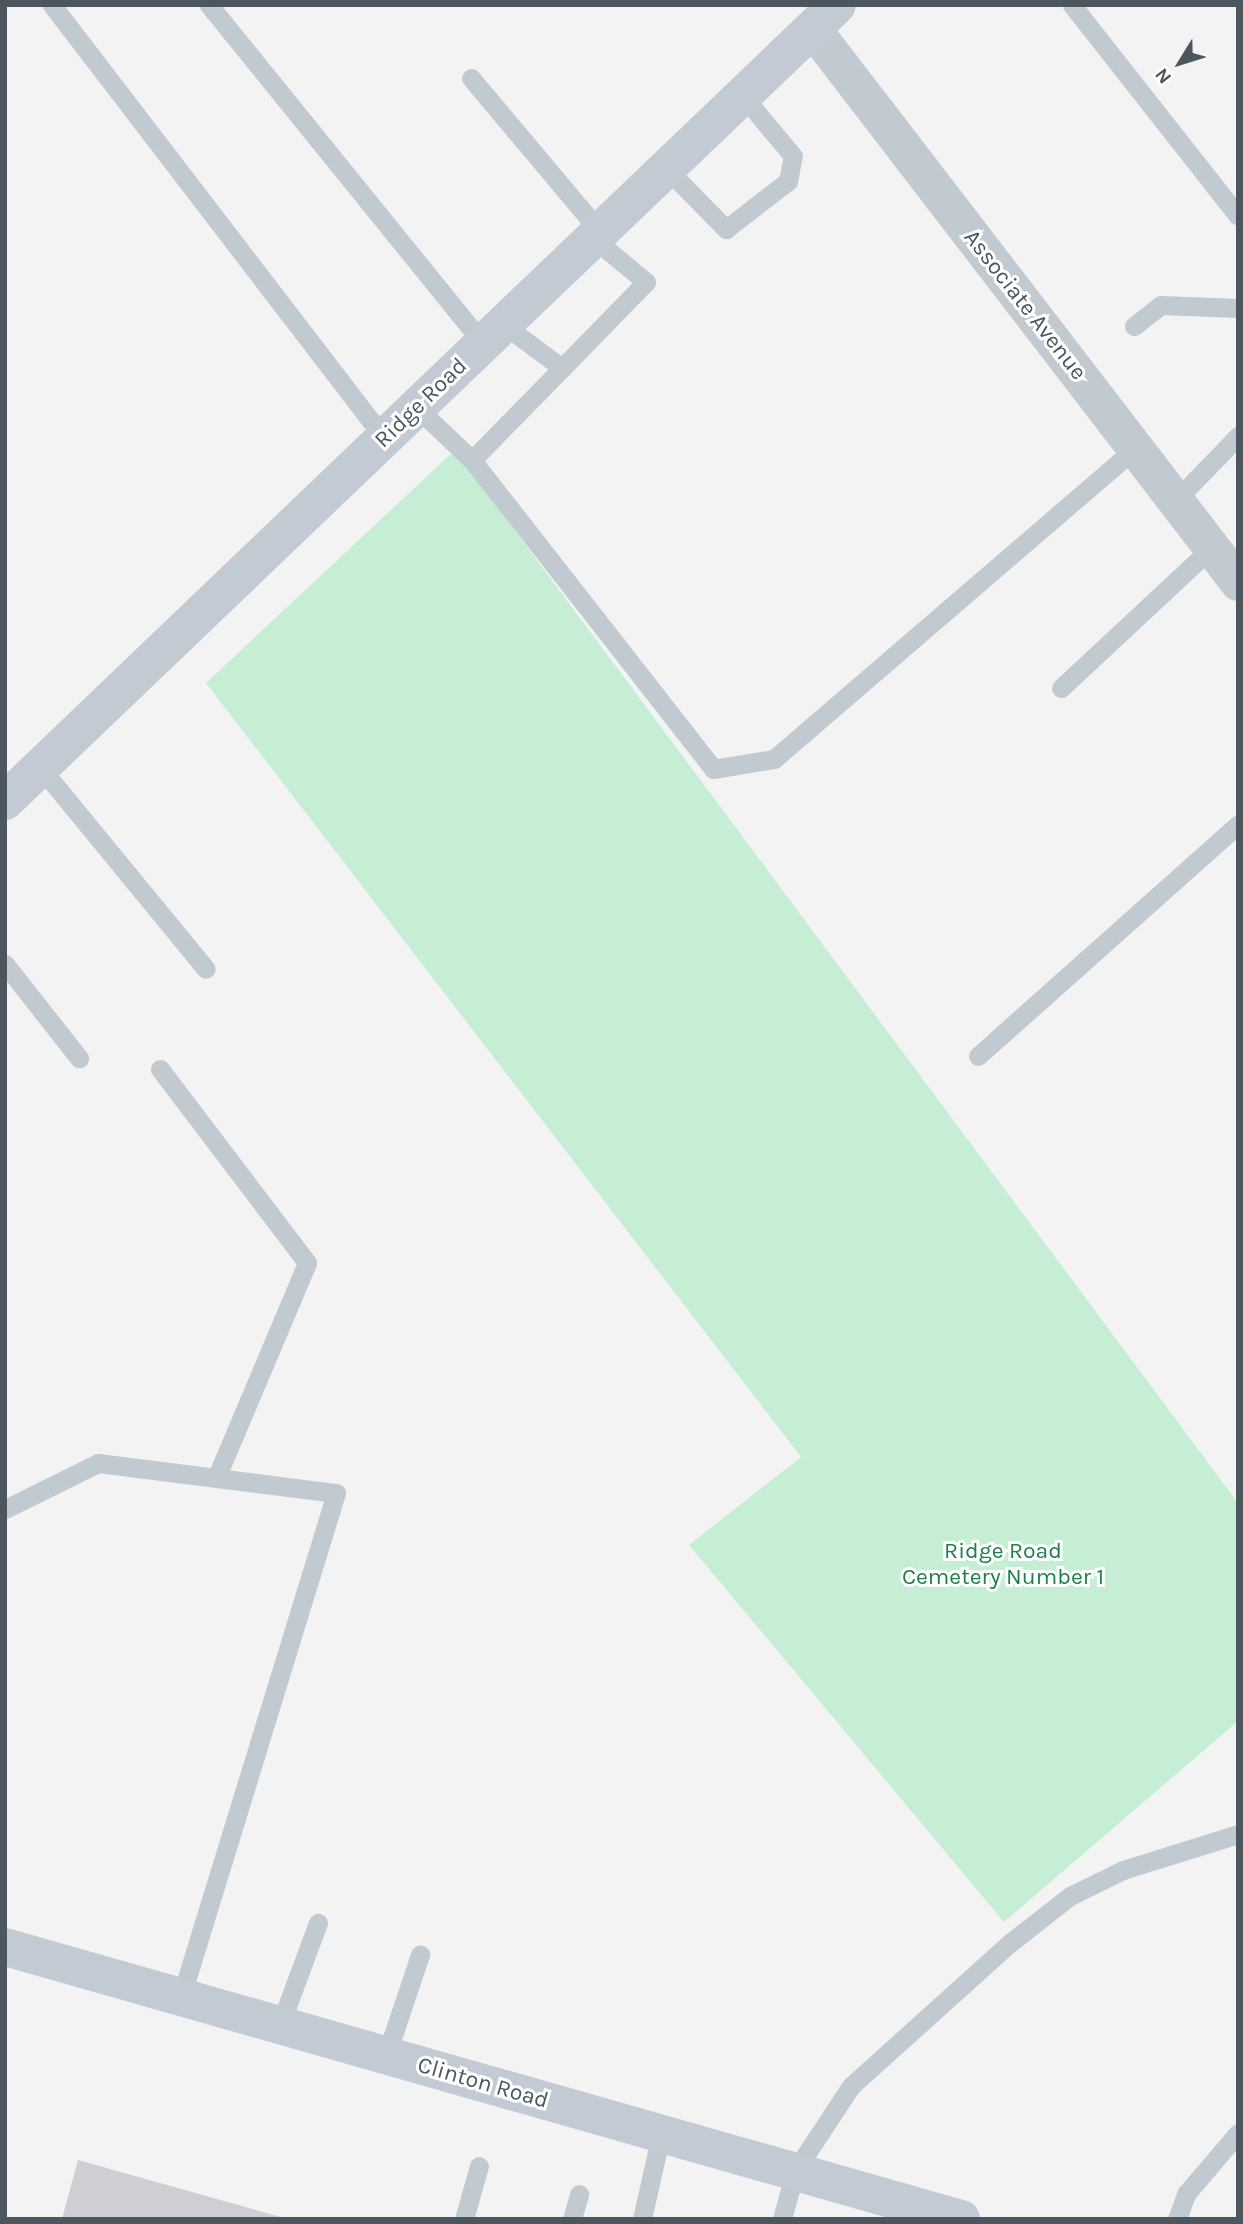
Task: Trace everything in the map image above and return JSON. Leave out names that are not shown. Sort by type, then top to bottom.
[{"type":"main road","name":"Ridge Road","points":[[7,796],[40,768],[824,17]]},
{"type":"main road","name":"Clinton Road","points":[[5,1947],[961,2219]]},
{"type":"street","name":"Associate Avenue","points":[[824,17],[1135,449],[1238,582]]},
{"type":"lane","points":[[51,5],[384,438]]},
{"type":"lane","points":[[209,5],[493,334],[562,368]]},
{"type":"lane","points":[[1072,5],[1238,216]]},
{"type":"lane","points":[[471,78],[596,235],[646,282],[472,460]]},
{"type":"lane","points":[[666,168],[726,229],[788,181],[793,156],[742,95]]},
{"type":"lane","points":[[1134,326],[1161,305],[1238,308]]},
{"type":"lane","points":[[416,407],[472,460],[713,769],[774,759],[1135,449]]},
{"type":"lane","points":[[1175,500],[1238,436]]},
{"type":"lane","points":[[1061,688],[1212,547]]},
{"type":"lane","points":[[40,768],[206,969]]},
{"type":"lane","points":[[978,1056],[1238,824]]},
{"type":"lane","points":[[5,964],[79,1058]]},
{"type":"lane","points":[[160,1069],[307,1263],[216,1478]]},
{"type":"lane","points":[[5,1509],[98,1463],[336,1493],[181,1997]]},
{"type":"lane","points":[[782,2219],[795,2171],[851,2086],[1070,1896],[1124,1870],[1238,1834]]},
{"type":"lane","points":[[280,2025],[318,1923]]},
{"type":"lane","points":[[386,2056],[420,1955]]},
{"type":"lane","points":[[1177,2219],[1186,2194],[1238,2133]]},
{"type":"lane","points":[[642,2219],[661,2134]]},
{"type":"lane","points":[[464,2219],[479,2166]]},
{"type":"lane","points":[[572,2219],[579,2194]]},
{"type":"green space","name":"Ridge Road Cemetery Number 1","points":[[455,450],[1238,1503],[1238,1721],[1004,1922],[689,1545],[801,1457],[206,683]]},
{"type":"building","points":[[78,2160],[284,2218],[284,2219],[62,2219]]}]
